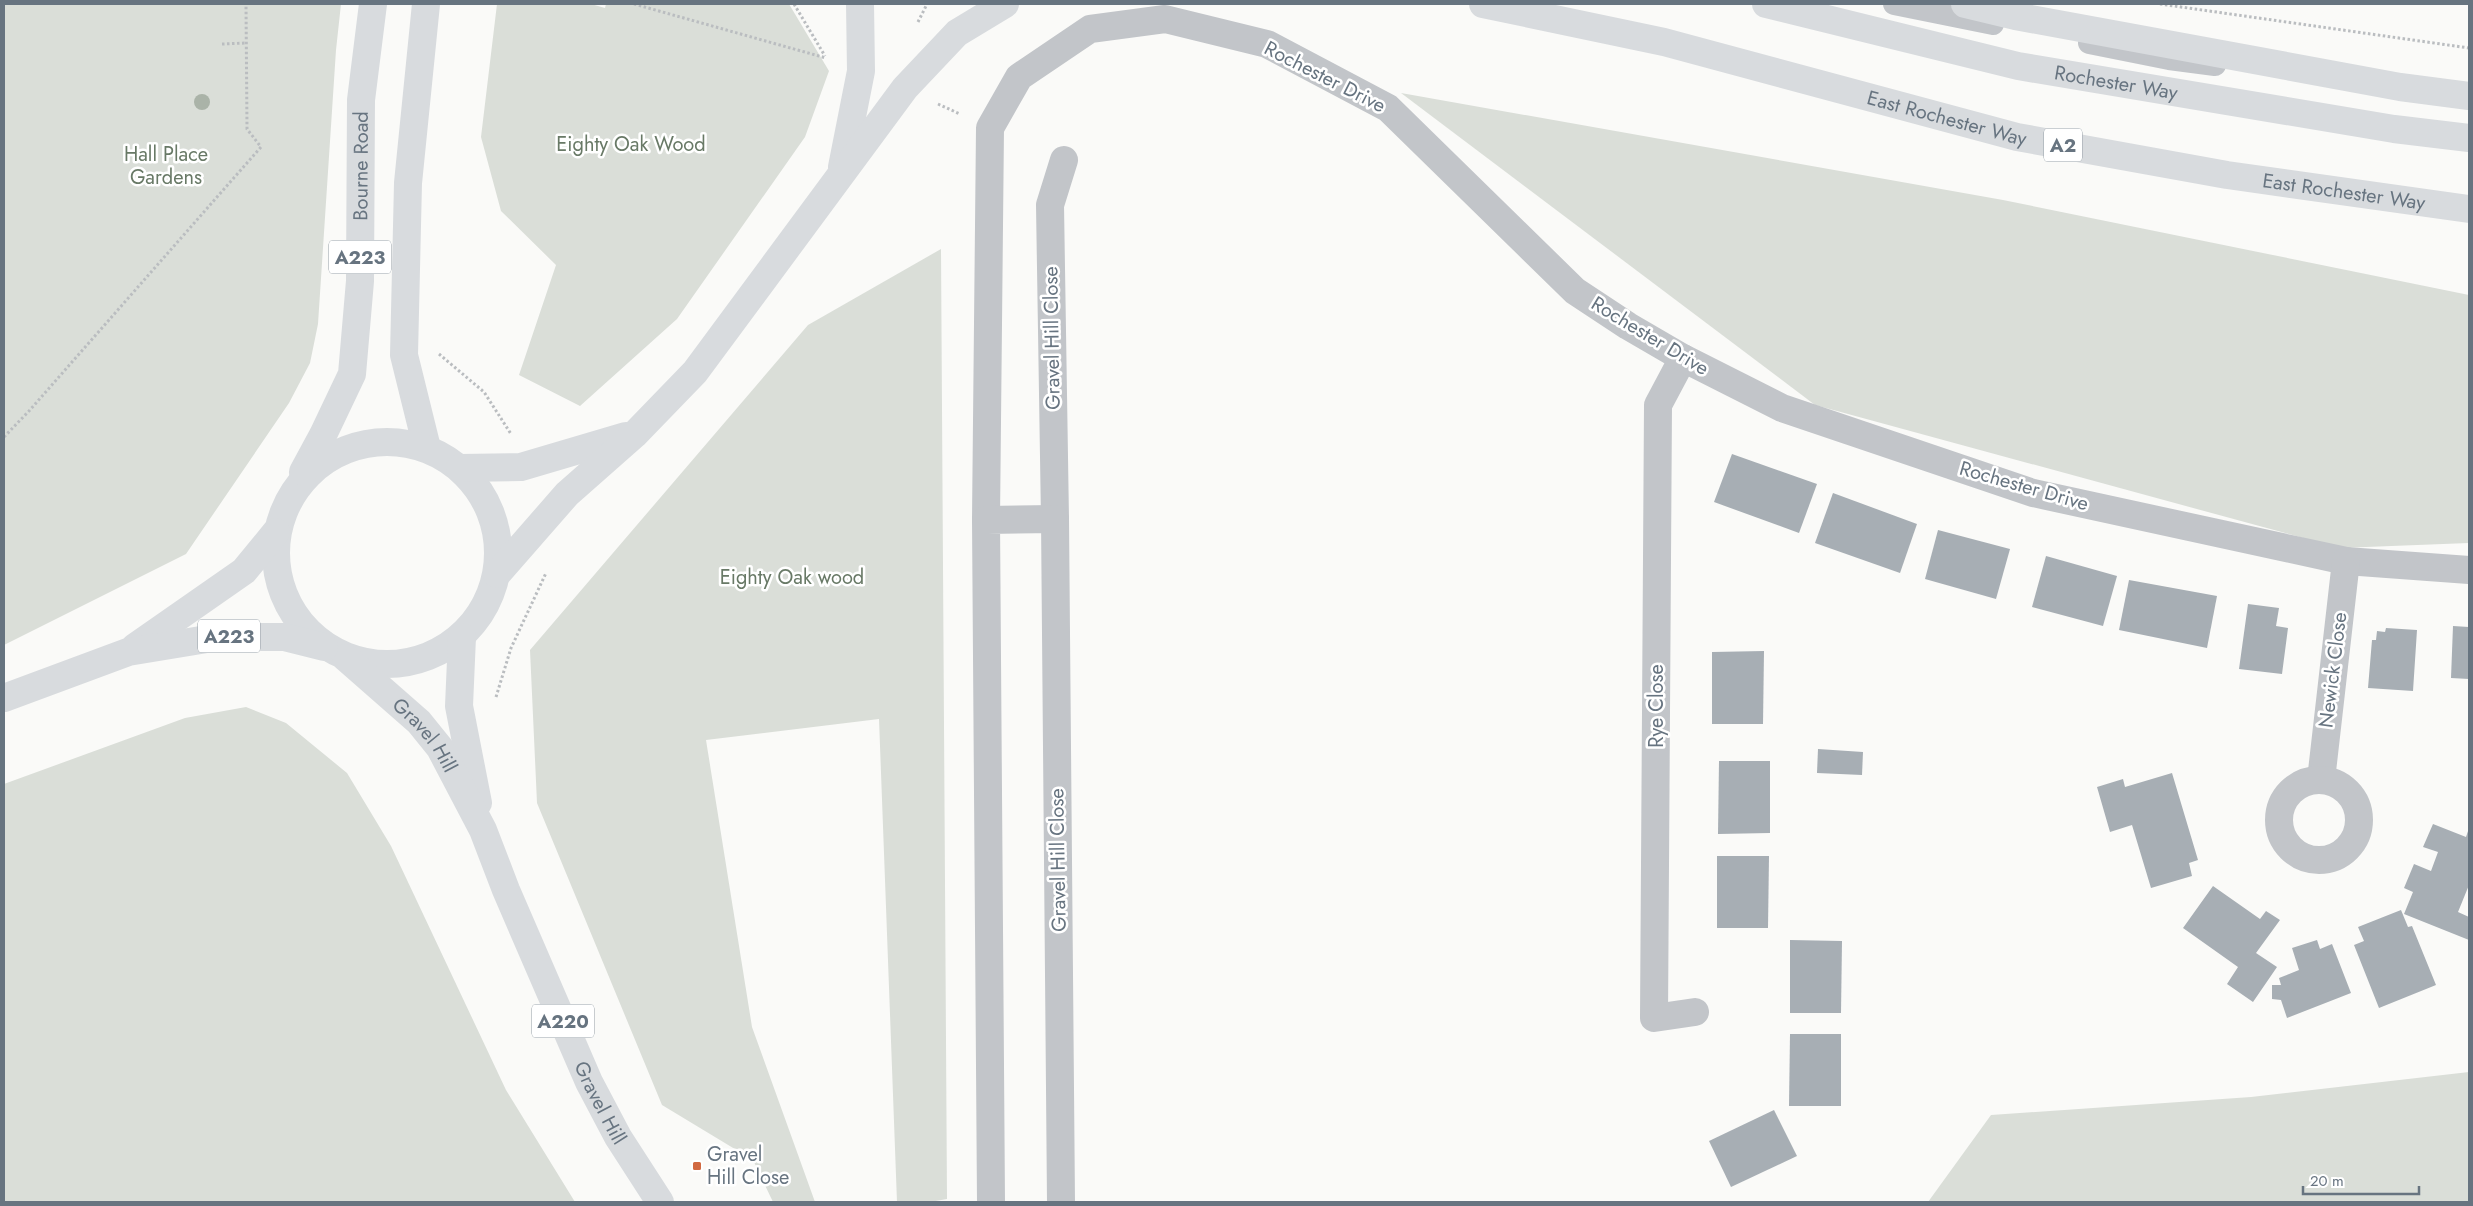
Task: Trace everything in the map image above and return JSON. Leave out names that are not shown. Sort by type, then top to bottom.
[{"type":"main road","name":"Bourne Road","points":[[290,495],[323,435],[352,374],[360,281],[361,100],[372,4]]},
{"type":"main road","name":"A223","points":[[426,4],[408,183],[404,355],[427,448]]},
{"type":"main road","points":[[841,174],[861,71],[860,4]]},
{"type":"main road","points":[[496,574],[567,494],[635,434],[695,372],[905,88],[957,33],[1004,4]]},
{"type":"main road","points":[[1483,4],[1664,42]]},
{"type":"main road","name":"A2","points":[[1550,4],[1664,42]]},
{"type":"main road","name":"Rochester Way","points":[[1766,4],[2018,66],[2394,129],[2469,138]]},
{"type":"main road","points":[[1965,4],[2015,16],[2400,87],[2469,96]]},
{"type":"main road","name":"East Rochester Way","points":[[1664,42],[2017,137],[2227,175],[2469,209]]},
{"type":"main road","points":[[460,468],[521,467],[635,434]]},
{"type":"main road","points":[[388,442],[427,448],[460,468],[480,490],[493,516],[498,545],[496,574],[489,599],[475,622],[462,637],[434,654],[409,663],[382,665],[338,653],[312,637],[288,607],[275,570],[276,532],[290,495],[310,471],[335,453],[365,443],[388,442]]},
{"type":"main road","name":"A223","points":[[128,652],[244,571],[276,532]]},
{"type":"main road","name":"A223","points":[[4,698],[128,652],[237,636],[284,638],[338,653]]},
{"type":"main road","name":"Gravel Hill","points":[[462,637],[459,706],[483,830]]},
{"type":"main road","name":"Gravel Hill","points":[[338,653],[419,722],[440,748],[483,830],[506,890],[589,1082],[618,1137],[660,1202]]},
{"type":"street","name":"Rochester Drive","points":[[986,520],[988,176],[990,128],[1019,77],[1090,29],[1165,18],[1267,44],[1388,108],[1575,291],[1628,326],[1683,358],[1782,408],[2032,493],[2346,561],[2469,570]]},
{"type":"street","name":"Gravel Hill Close","points":[[1061,1202],[1055,519],[1050,204],[1064,160]]},
{"type":"street","name":"Rye Close","points":[[1683,358],[1658,406],[1654,1018],[1696,1012]]},
{"type":"street","points":[[991,1202],[986,520],[1055,519]]},
{"type":"street","name":"Newick Close","points":[[2321,780],[2346,561]]},
{"type":"lane","points":[[1894,4],[2169,59],[2400,87]]},
{"type":"path","points":[[4,437],[36,404],[262,146],[247,129],[246,4]]},
{"type":"path","points":[[634,4],[827,58]]},
{"type":"path","points":[[2160,4],[2469,48]]},
{"type":"path","points":[[222,44],[246,43]]},
{"type":"green space","name":"Hall Place Gardens","points":[[4,4],[341,4],[336,50],[318,324],[310,363],[289,403],[186,554],[4,645]]},
{"type":"green space","name":"Eighty Oak Wood","points":[[497,4],[591,4],[605,8],[606,4],[789,4],[829,71],[805,137],[677,319],[580,406],[519,375],[556,265],[501,211],[481,137]]},
{"type":"green space","points":[[1401,93],[2003,200],[2469,295],[2469,543],[2340,548],[1815,405]]},
{"type":"green space","name":"Eighty Oak wood","points":[[941,249],[947,1199],[930,1202],[897,1202],[879,719],[706,740],[752,1027],[815,1202],[773,1202],[753,1160],[662,1105],[537,803],[530,650],[808,325]]},
{"type":"green space","points":[[246,707],[286,723],[347,773],[391,846],[506,1090],[575,1202],[4,1202],[4,784],[185,718]]},
{"type":"green space","points":[[2469,1072],[2469,1202],[1928,1202],[1991,1115],[2251,1097]]},
{"type":"building","points":[[1732,454],[1817,484],[1799,533],[1714,502]]},
{"type":"building","points":[[1833,493],[1917,524],[1900,573],[1815,543]]},
{"type":"building","points":[[1938,530],[2010,549],[1996,599],[1925,579]]},
{"type":"building","points":[[2046,556],[2117,576],[2103,626],[2032,607]]},
{"type":"building","points":[[2129,580],[2217,596],[2207,648],[2119,630]]},
{"type":"building","points":[[2248,604],[2279,608],[2276,626],[2288,628],[2282,674],[2239,669]]},
{"type":"building","points":[[2453,626],[2469,627],[2469,679],[2451,678]]},
{"type":"building","points":[[2386,628],[2417,630],[2413,691],[2368,688],[2372,640],[2376,640],[2377,631],[2385,632]]},
{"type":"building","points":[[1764,651],[1763,724],[1712,724],[1712,652]]},
{"type":"building","points":[[1818,749],[1863,752],[1862,775],[1817,773]]},
{"type":"building","points":[[1719,761],[1770,761],[1770,833],[1718,834]]},
{"type":"building","points":[[2172,773],[2198,860],[2189,863],[2192,876],[2151,888],[2132,825],[2110,832],[2097,787],[2123,779],[2125,787]]},
{"type":"building","points":[[2433,824],[2466,837],[2469,828],[2469,885],[2458,912],[2469,917],[2469,940],[2404,914],[2413,892],[2404,888],[2414,864],[2431,871],[2438,852],[2423,847]]},
{"type":"building","points":[[1717,856],[1769,856],[1768,928],[1717,928]]},
{"type":"building","points":[[2213,886],[2260,919],[2266,911],[2280,920],[2256,953],[2277,967],[2253,1002],[2227,984],[2238,967],[2183,928]]},
{"type":"building","points":[[2401,910],[2408,927],[2412,926],[2436,985],[2379,1008],[2354,945],[2364,941],[2358,927]]},
{"type":"building","points":[[1790,940],[1842,941],[1841,1013],[1790,1013]]},
{"type":"building","points":[[2317,940],[2320,949],[2332,944],[2351,993],[2287,1018],[2281,1000],[2272,999],[2272,985],[2281,985],[2279,978],[2299,970],[2292,948]]},
{"type":"building","points":[[1790,1034],[1841,1034],[1841,1106],[1789,1106]]},
{"type":"building","points":[[1774,1110],[1797,1156],[1731,1187],[1709,1141]]},
{"type":"place","name":"Gravel Hill Close","points":[[697,1166]]}]
